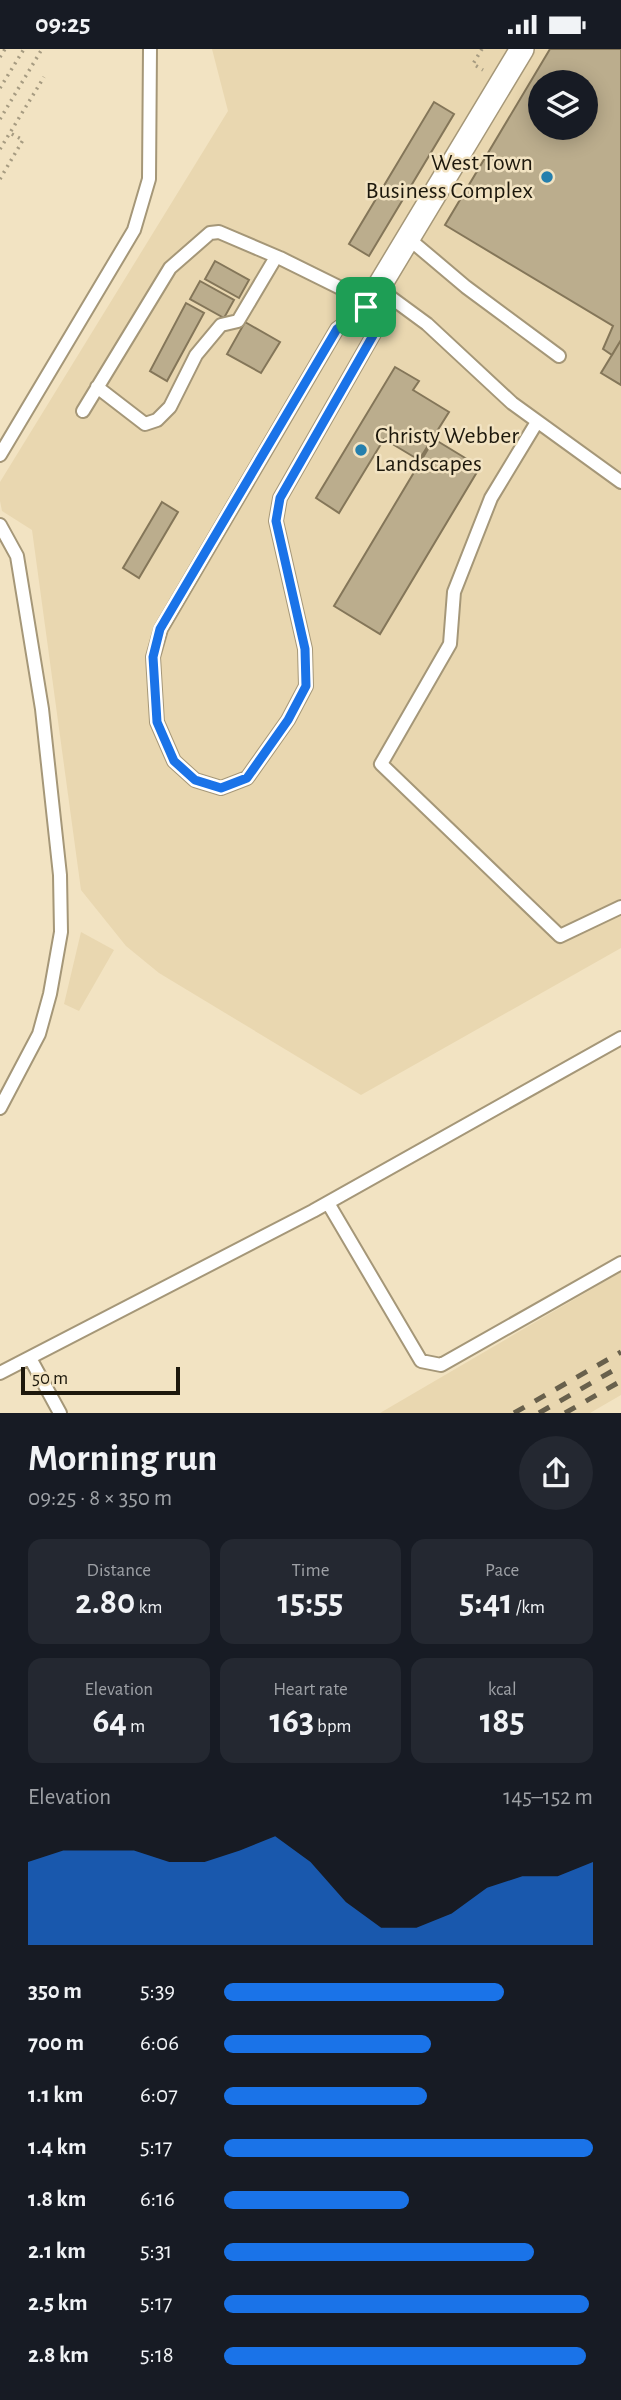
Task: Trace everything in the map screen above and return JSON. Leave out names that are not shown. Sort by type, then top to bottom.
[{"type":"street","points":[[371,299],[522,49]]},
{"type":"lane","points":[[0,455],[134,230],[149,179],[150,49]]},
{"type":"lane","points":[[83,411],[170,268],[209,233],[219,232],[427,324],[512,403],[621,482]]},
{"type":"lane","points":[[408,238],[466,287],[559,356]]},
{"type":"lane","points":[[97,387],[145,424],[157,420],[170,407],[196,355],[221,325],[238,321],[276,257]]},
{"type":"lane","points":[[371,299],[375,332],[280,498],[276,521],[305,649],[306,686],[288,720],[247,778],[221,788],[195,780],[174,761],[157,722],[153,657],[160,629],[337,329],[371,299]]},
{"type":"lane","points":[[537,422],[491,498],[458,580],[454,592],[450,644],[381,764],[560,936],[621,907]]},
{"type":"lane","points":[[0,525],[17,556],[42,709],[60,875],[61,932],[50,994],[39,1034],[0,1108]]},
{"type":"lane","points":[[0,1373],[328,1203],[621,1038]]},
{"type":"lane","points":[[328,1203],[421,1361],[441,1365],[621,1263]]},
{"type":"lane","points":[[30,1358],[60,1413]]},
{"type":"path","points":[[0,57],[5,49]]},
{"type":"path","points":[[0,88],[24,49]]},
{"type":"path","points":[[0,119],[42,49]]},
{"type":"path","points":[[482,49],[473,64],[484,71]]},
{"type":"path","points":[[0,149],[44,77]]},
{"type":"path","points":[[0,179],[23,140],[10,133]]},
{"type":"shaded area","points":[[212,49],[621,49],[621,948],[361,1095],[159,973],[126,946],[81,890],[32,530],[2,511],[0,482],[228,111]]},
{"type":"shaded area","points":[[81,932],[114,950],[79,1011],[64,1004]]},
{"type":"shaded area","points":[[621,1272],[621,1395],[590,1413],[380,1413]]},
{"type":"building","name":"West Town Business Complex","points":[[550,49],[621,49],[621,340],[612,355],[603,349],[613,326],[445,225],[528,86],[528,140],[598,140],[598,70],[537,70]]},
{"type":"building","points":[[434,102],[454,114],[369,256],[349,244]]},
{"type":"building","points":[[215,261],[249,280],[239,298],[205,279]]},
{"type":"building","points":[[200,281],[234,300],[224,318],[190,299]]},
{"type":"building","points":[[186,303],[204,313],[167,381],[150,371]]},
{"type":"building","points":[[245,322],[280,342],[261,373],[227,354]]},
{"type":"building","points":[[621,340],[621,385],[601,373]]},
{"type":"building","name":"Christy Webber Landscapes","points":[[395,367],[419,381],[413,390],[449,412],[419,460],[384,439],[339,513],[316,498]]},
{"type":"building","points":[[434,439],[480,467],[380,634],[334,606]]},
{"type":"building","points":[[162,502],[178,512],[139,578],[123,568]]},
{"type":"railway","points":[[514,1413],[621,1352]]},
{"type":"railway","points":[[539,1413],[621,1366]]},
{"type":"railway","points":[[565,1413],[621,1381]]},
{"type":"place","name":"West Town Business Complex","points":[[547,177]]},
{"type":"place","name":"Christy Webber Landscapes","points":[[361,450]]},
{"type":"route","points":[[366,307],[375,332],[280,498],[276,521],[305,649],[306,686],[288,720],[247,778],[221,788],[195,780],[174,761],[157,722],[153,657],[160,629],[337,329],[366,307]]}]
